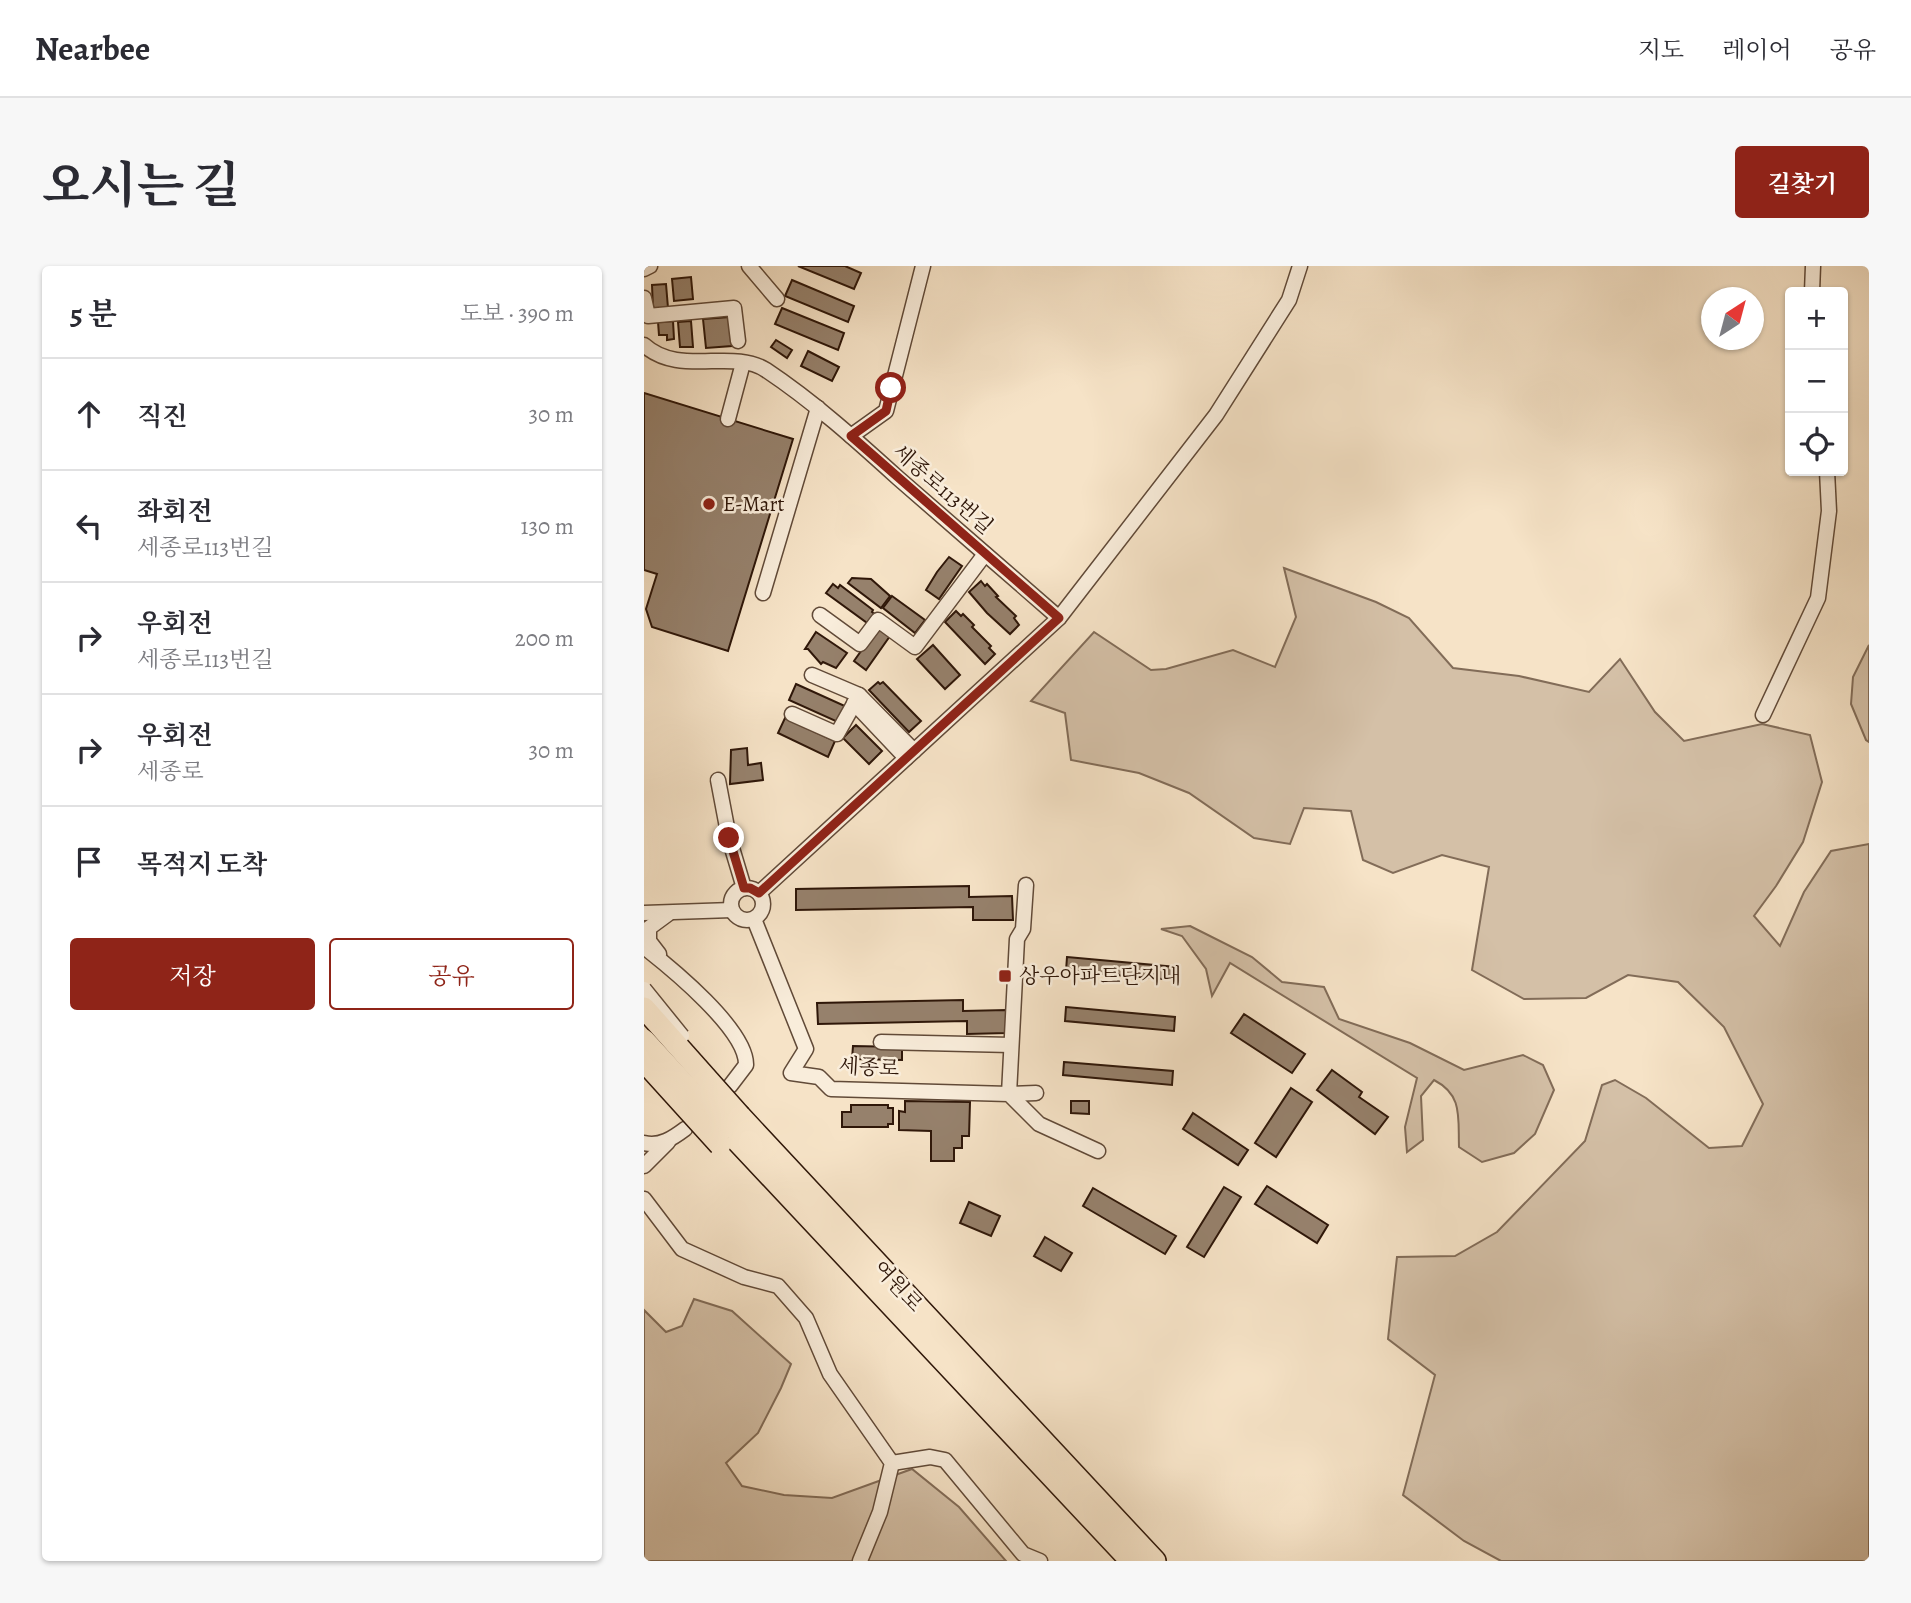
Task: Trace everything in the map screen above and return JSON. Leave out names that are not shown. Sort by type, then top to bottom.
[{"type":"highway","name":"여원로","points":[[644,1009],[728,1130]]},
{"type":"highway","name":"여원로","points":[[644,1040],[728,1130],[1155,1561]]},
{"type":"highway","points":[[644,1061],[728,1130],[1131,1561]]},
{"type":"street","points":[[644,269],[650,266]]},
{"type":"street","points":[[749,266],[777,299]]},
{"type":"street","points":[[851,436],[886,411],[923,266]]},
{"type":"street","points":[[759,893],[1059,618],[1216,415],[1289,300],[1300,266]]},
{"type":"street","points":[[1812,287],[1814,266]]},
{"type":"street","points":[[644,299],[648,316],[734,308],[738,341]]},
{"type":"street","name":"세종로113번길","points":[[644,345],[655,355],[674,360],[743,363],[763,368],[818,408],[1059,618]]},
{"type":"street","points":[[728,419],[743,363]]},
{"type":"street","points":[[763,593],[818,408]]},
{"type":"street","points":[[1763,715],[1818,597],[1829,512],[1827,476]]},
{"type":"street","points":[[820,615],[860,644],[878,620],[915,647],[985,554]]},
{"type":"street","points":[[812,675],[857,699],[910,754]]},
{"type":"street","points":[[792,714],[837,734],[857,699]]},
{"type":"street","points":[[718,780],[729,838],[744,888]]},
{"type":"street","points":[[1026,885],[1023,929],[1017,939],[1009,1094],[1039,1125],[1098,1151]]},
{"type":"street","points":[[744,888],[759,893],[763,907],[758,916],[754,919],[738,918],[731,904],[735,894],[744,888]]},
{"type":"street","points":[[644,913],[732,910]]},
{"type":"street","points":[[668,965],[649,941],[649,929],[658,919],[669,913]]},
{"type":"street","name":"세종로","points":[[754,919],[806,1049],[791,1073],[819,1077],[831,1089],[1009,1094]]},
{"type":"street","points":[[644,947],[668,965],[704,999],[745,1050],[746,1065],[730,1086]]},
{"type":"street","points":[[644,989],[730,1096],[728,1130]]},
{"type":"street","points":[[881,1042],[1011,1045]]},
{"type":"street","points":[[1009,1094],[1036,1093]]},
{"type":"street","points":[[644,1166],[685,1129]]},
{"type":"street","points":[[644,1143],[649,1145],[669,1141]]},
{"type":"street","points":[[644,1199],[682,1249],[744,1277],[778,1286],[806,1318],[830,1374],[892,1462],[880,1513],[860,1561]]},
{"type":"street","points":[[892,1462],[930,1457],[945,1460],[1023,1554],[1040,1561]]},
{"type":"shaded area","points":[[1284,568],[1376,602],[1409,618],[1453,668],[1519,676],[1589,692],[1620,659],[1655,712],[1684,741],[1762,724],[1810,735],[1822,782],[1803,842],[1754,916],[1780,946],[1804,892],[1831,851],[1869,844],[1869,1561],[1501,1561],[1464,1541],[1403,1495],[1435,1375],[1388,1339],[1397,1257],[1455,1256],[1497,1232],[1585,1141],[1602,1085],[1615,1080],[1646,1098],[1709,1148],[1742,1146],[1763,1104],[1724,1027],[1678,982],[1628,975],[1586,998],[1524,999],[1472,970],[1489,867],[1442,855],[1393,873],[1363,860],[1351,811],[1304,808],[1290,844],[1254,838],[1189,793],[1139,773],[1071,760],[1065,713],[1031,701],[1094,632],[1151,670],[1166,669],[1233,650],[1275,667],[1296,617]]},
{"type":"shaded area","points":[[1869,645],[1869,742],[1851,704],[1853,677]]},
{"type":"shaded area","points":[[1190,926],[1252,957],[1282,982],[1324,987],[1339,1019],[1410,1043],[1464,1070],[1523,1055],[1543,1065],[1554,1090],[1535,1134],[1514,1153],[1482,1162],[1459,1147],[1457,1108],[1450,1093],[1434,1080],[1421,1096],[1423,1140],[1407,1152],[1405,1127],[1417,1078],[1230,963],[1212,996],[1206,969],[1182,936],[1161,929]]},
{"type":"shaded area","points":[[694,1299],[732,1311],[791,1364],[758,1433],[726,1463],[742,1486],[784,1495],[832,1498],[912,1469],[959,1507],[1006,1561],[644,1561],[644,1310],[666,1332],[682,1326]]},
{"type":"building","points":[[798,266],[845,266],[861,273],[854,289]]},
{"type":"building","points":[[691,277],[693,299],[674,301],[672,279]]},
{"type":"building","points":[[792,280],[854,306],[848,322],[785,296]]},
{"type":"building","points":[[666,284],[668,308],[653,309],[652,285]]},
{"type":"building","points":[[782,308],[844,333],[838,350],[775,324]]},
{"type":"building","points":[[730,317],[732,346],[706,348],[703,319]]},
{"type":"building","points":[[673,321],[674,339],[667,340],[667,335],[659,335],[658,322]]},
{"type":"building","points":[[691,321],[693,347],[680,347],[678,322]]},
{"type":"building","points":[[776,340],[792,350],[787,358],[771,347]]},
{"type":"building","points":[[808,351],[839,367],[832,381],[801,366]]},
{"type":"building","name":"E-Mart","points":[[644,393],[793,439],[728,651],[652,627],[646,609],[657,574],[644,570]]},
{"type":"building","points":[[949,557],[962,566],[939,599],[926,590]]},
{"type":"building","points":[[852,578],[871,579],[890,596],[881,608],[848,583]]},
{"type":"building","points":[[981,581],[985,586],[987,584],[1016,616],[1014,618],[1019,625],[1010,634],[969,592]]},
{"type":"building","points":[[833,584],[838,588],[840,585],[873,610],[877,616],[870,625],[826,593]]},
{"type":"building","points":[[892,596],[925,620],[915,633],[883,608]]},
{"type":"building","points":[[956,611],[974,625],[972,627],[991,646],[989,648],[995,654],[985,664],[945,622]]},
{"type":"building","points":[[878,627],[890,636],[866,670],[854,661]]},
{"type":"building","points":[[816,632],[847,653],[836,668],[823,662],[821,664],[805,649]]},
{"type":"building","points":[[933,645],[960,675],[945,689],[917,659]]},
{"type":"building","points":[[878,682],[883,682],[921,721],[909,732],[869,690]]},
{"type":"building","points":[[796,684],[847,707],[840,723],[789,700]]},
{"type":"building","points":[[785,718],[835,741],[828,757],[778,733]]},
{"type":"building","points":[[856,725],[882,751],[869,764],[843,738]]},
{"type":"building","points":[[747,748],[748,765],[761,763],[763,780],[730,784],[731,750]]},
{"type":"building","points":[[969,886],[969,897],[1012,896],[1013,920],[973,920],[973,907],[796,910],[796,889]]},
{"type":"building","points":[[1067,957],[1176,967],[1175,980],[1066,971]]},
{"type":"building","points":[[963,1000],[963,1011],[1007,1010],[1007,1033],[967,1034],[967,1021],[818,1024],[817,1003]]},
{"type":"building","points":[[1066,1007],[1175,1017],[1174,1031],[1065,1021]]},
{"type":"building","points":[[1244,1014],[1305,1054],[1292,1073],[1231,1033]]},
{"type":"building","points":[[853,1046],[902,1047],[902,1060],[852,1059]]},
{"type":"building","points":[[1064,1062],[1173,1071],[1172,1085],[1063,1075]]},
{"type":"building","points":[[1332,1070],[1362,1092],[1359,1097],[1388,1117],[1375,1134],[1317,1090]]},
{"type":"building","points":[[1291,1088],[1312,1102],[1276,1157],[1255,1143]]},
{"type":"building","points":[[905,1101],[970,1102],[969,1136],[962,1136],[962,1148],[954,1148],[954,1161],[931,1161],[931,1131],[899,1130],[899,1111],[905,1112]]},
{"type":"building","points":[[1071,1101],[1089,1101],[1089,1114],[1071,1113]]},
{"type":"building","points":[[851,1105],[888,1105],[888,1108],[893,1108],[893,1124],[888,1124],[888,1127],[842,1127],[842,1112],[851,1112]]},
{"type":"building","points":[[1193,1113],[1248,1150],[1238,1165],[1183,1129]]},
{"type":"building","points":[[1267,1186],[1328,1225],[1317,1243],[1255,1204]]},
{"type":"building","points":[[1224,1187],[1241,1197],[1204,1257],[1187,1247]]},
{"type":"building","points":[[1093,1188],[1176,1236],[1165,1254],[1083,1206]]},
{"type":"building","points":[[969,1202],[1000,1216],[991,1236],[960,1223]]},
{"type":"building","points":[[1045,1237],[1072,1253],[1061,1271],[1034,1256]]},
{"type":"place","name":"E-Mart","points":[[709,504]]},
{"type":"place","name":"상우아파트단지내","points":[[1005,976]]},
{"type":"route","points":[[729,838],[744,888],[759,893],[1059,618],[851,436],[886,411],[891,388]]}]
